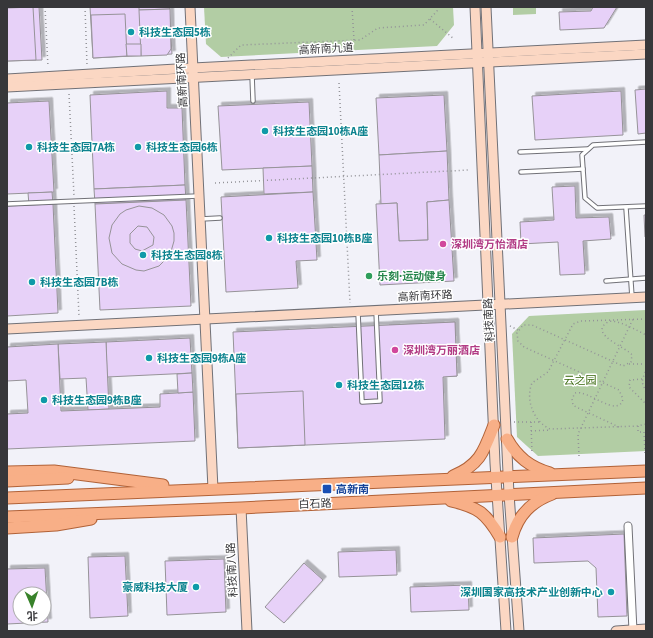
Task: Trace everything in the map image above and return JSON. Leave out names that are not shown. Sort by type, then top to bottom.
[{"type":"main road","points":[[446,479],[463,472],[477,462],[486,447],[494,425]]},
{"type":"main road","points":[[507,439],[513,450],[528,464],[558,475]]},
{"type":"main road","points":[[7,472],[54,471],[190,489]]},
{"type":"main road","name":"白石路","points":[[7,498],[190,489],[646,471]]},
{"type":"main road","points":[[7,482],[100,477]]},
{"type":"main road","name":"白石路","points":[[7,517],[241,508],[646,488]]},
{"type":"main road","points":[[512,537],[519,519],[529,507],[536,502],[559,492]]},
{"type":"main road","points":[[430,498],[462,503],[475,508],[489,519],[500,537]]},
{"type":"main road","points":[[7,528],[56,525],[137,512]]},
{"type":"street","name":"高新南环路","points":[[190,7],[213,489]]},
{"type":"street","name":"科技南路","points":[[475,7],[496,477],[506,631]]},
{"type":"street","name":"科技南路","points":[[486,7],[508,477],[519,631]]},
{"type":"street","name":"高新南九道","points":[[488,58],[646,45]]},
{"type":"street","name":"高新南九道","points":[[7,79],[193,72],[478,58],[646,54]]},
{"type":"street","name":"高新南九道","points":[[7,87],[193,72],[252,74],[478,58]]},
{"type":"street","name":"高新南环路","points":[[205,320],[646,297]]},
{"type":"street","points":[[7,329],[205,320]]},
{"type":"street","name":"科技南八路","points":[[241,508],[247,631]]},
{"type":"street","points":[[628,526],[633,631]]},
{"type":"street","points":[[616,631],[646,630]]},
{"type":"lane","points":[[252,74],[253,102]]},
{"type":"lane","points":[[646,142],[593,144],[582,155],[585,198],[597,208],[646,206]]},
{"type":"lane","points":[[520,152],[588,149]]},
{"type":"lane","points":[[521,172],[583,169]]},
{"type":"lane","points":[[7,204],[199,196]]},
{"type":"lane","points":[[626,208],[632,298]]},
{"type":"lane","points":[[200,219],[220,218]]},
{"type":"lane","points":[[606,281],[646,278]]},
{"type":"lane","points":[[358,312],[362,402],[374,402],[380,401],[376,311]]},
{"type":"path","points":[[45,7],[48,67]]},
{"type":"path","points":[[85,7],[87,65]]},
{"type":"path","points":[[352,7],[354,40]]},
{"type":"path","points":[[227,59],[241,45],[360,40],[378,28],[424,25],[437,11],[437,7]]},
{"type":"path","points":[[430,19],[454,39]]},
{"type":"path","points":[[339,83],[350,303]]},
{"type":"path","points":[[215,183],[469,170]]},
{"type":"path","points":[[579,456],[578,434],[633,319]]},
{"type":"path","points":[[557,429],[545,426],[539,422],[531,406],[530,388],[535,380],[546,374],[569,327],[576,322],[646,319]]},
{"type":"path","points":[[629,364],[632,359],[631,353],[608,340],[604,335],[605,325],[613,321],[646,335]]},
{"type":"path","points":[[619,427],[573,405],[572,396],[575,393],[582,392],[613,406],[620,405],[622,402],[622,392],[519,343],[517,337],[518,330],[523,325],[532,325],[623,366],[629,364],[646,364]]},
{"type":"path","points":[[510,326],[518,330]]},
{"type":"path","points":[[646,368],[642,379],[646,392]]},
{"type":"path","points":[[642,379],[630,380],[629,386],[646,404]]},
{"type":"path","points":[[514,422],[539,422]]},
{"type":"path","points":[[531,422],[532,455]]},
{"type":"path","points":[[531,431],[638,426],[646,424]]},
{"type":"path","points":[[638,426],[638,432],[644,432],[645,454]]},
{"type":"green space","points":[[204,7],[453,7],[454,25],[437,46],[221,57],[206,44]]},
{"type":"green space","points":[[513,7],[536,7],[536,14],[513,15]]},
{"type":"green space","name":"云之园","points":[[646,310],[646,451],[538,456],[517,437],[512,334],[529,316]]},
{"type":"building","points":[[7,7],[39,7],[42,60],[7,61]]},
{"type":"building","points":[[33,7],[36,60],[7,61],[7,8]]},
{"type":"building","name":"科技生态园5栋","points":[[90,7],[169,7],[172,54],[93,58]]},
{"type":"building","points":[[139,7],[169,7],[170,9],[139,10]]},
{"type":"building","points":[[593,7],[617,7],[604,28],[560,30],[559,12],[591,11]]},
{"type":"building","points":[[170,9],[171,49],[167,55],[141,56],[139,10]]},
{"type":"building","points":[[125,14],[127,56],[93,58],[91,15]]},
{"type":"building","points":[[126,44],[141,44],[141,56],[127,56]]},
{"type":"building","points":[[646,89],[646,133],[638,134],[635,90]]},
{"type":"building","name":"科技生态园6栋","points":[[167,91],[167,108],[182,108],[185,185],[94,189],[90,95]]},
{"type":"building","points":[[621,91],[623,135],[535,140],[532,96]]},
{"type":"building","points":[[444,95],[447,151],[379,155],[376,98]]},
{"type":"building","name":"科技生态园7A栋","points":[[49,101],[54,192],[7,194],[7,103]]},
{"type":"building","name":"科技生态园10栋A座","points":[[309,102],[312,166],[222,170],[218,106]]},
{"type":"building","points":[[447,151],[449,200],[427,202],[428,240],[399,241],[397,203],[381,204],[379,155]]},
{"type":"building","points":[[312,166],[313,192],[264,194],[263,168]]},
{"type":"building","points":[[185,185],[186,200],[95,204],[94,189]]},
{"type":"building","points":[[575,186],[576,218],[609,217],[611,239],[583,241],[585,274],[560,275],[558,242],[521,244],[520,222],[554,220],[552,187]]},
{"type":"building","points":[[52,192],[53,204],[29,205],[28,193]]},
{"type":"building","name":"科技生态园10栋B座","points":[[313,192],[317,260],[296,261],[298,288],[226,292],[221,197]]},
{"type":"building","name":"科技生态园8栋","points":[[186,200],[191,306],[100,310],[95,204]]},
{"type":"building","points":[[449,200],[454,281],[380,285],[376,204],[397,203],[399,241],[428,240],[427,202]]},
{"type":"building","name":"科技生态园7B栋","points":[[53,204],[58,313],[7,316],[7,206]]},
{"type":"building","points":[[139,206],[152,208],[164,215],[172,226],[174,241],[170,255],[159,266],[144,271],[136,270],[122,264],[112,253],[109,238],[112,225],[120,214],[126,210]],"holes":[[[138,226],[147,227],[154,237],[153,245],[142,251],[135,249],[130,243],[130,234]]]},
{"type":"building","points":[[644,215],[646,215],[646,237],[645,237]]},
{"type":"building","points":[[455,322],[457,376],[391,379],[389,325]]},
{"type":"building","name":"科技生态园12栋","points":[[455,322],[457,376],[443,377],[445,439],[238,448],[233,332]]},
{"type":"building","name":"科技生态园9栋A座","points":[[190,338],[192,373],[107,377],[106,342]]},
{"type":"building","points":[[106,342],[109,409],[88,410],[86,378],[60,379],[58,344]]},
{"type":"building","name":"科技生态园9栋B座","points":[[58,344],[61,411],[160,407],[160,394],[193,392],[195,441],[7,449],[7,414],[28,413],[26,380],[7,381],[7,347]]},
{"type":"building","points":[[192,373],[193,392],[178,393],[177,374]]},
{"type":"building","points":[[303,391],[305,445],[238,448],[236,394]]},
{"type":"building","name":"深圳国家高技术产业创新中心","points":[[624,534],[627,616],[598,617],[596,568],[588,561],[534,563],[533,538]]},
{"type":"building","points":[[396,550],[397,575],[339,577],[338,552]]},
{"type":"building","points":[[125,556],[128,616],[90,618],[88,557]]},
{"type":"building","name":"豪威科技大厦","points":[[224,559],[226,612],[167,615],[165,561]]},
{"type":"building","points":[[304,563],[323,580],[284,623],[265,607]]},
{"type":"building","points":[[45,568],[46,586],[12,586],[12,624],[7,624],[7,569]]},
{"type":"building","points":[[468,585],[469,610],[411,612],[410,587]]},
{"type":"place","name":"科技生态园5栋","points":[[131,32]]},
{"type":"place","name":"科技生态园10栋A座","points":[[265,131]]},
{"type":"place","name":"科技生态园7A栋","points":[[29,147]]},
{"type":"place","name":"科技生态园6栋","points":[[138,147]]},
{"type":"place","name":"科技生态园10栋B座","points":[[269,238]]},
{"type":"place","name":"深圳湾万怡酒店","points":[[443,244]]},
{"type":"place","name":"科技生态园8栋","points":[[143,255]]},
{"type":"place","name":"乐刻·运动健身","points":[[369,276]]},
{"type":"place","name":"科技生态园7B栋","points":[[32,282]]},
{"type":"place","name":"深圳湾万丽酒店","points":[[395,350]]},
{"type":"place","name":"科技生态园9栋A座","points":[[149,358]]},
{"type":"place","name":"科技生态园12栋","points":[[339,385]]},
{"type":"place","name":"科技生态园9栋B座","points":[[44,400]]},
{"type":"place","name":"高新南","points":[[327,489]]},
{"type":"place","name":"豪威科技大厦","points":[[196,587]]},
{"type":"place","name":"深圳国家高技术产业创新中心","points":[[611,592]]}]
